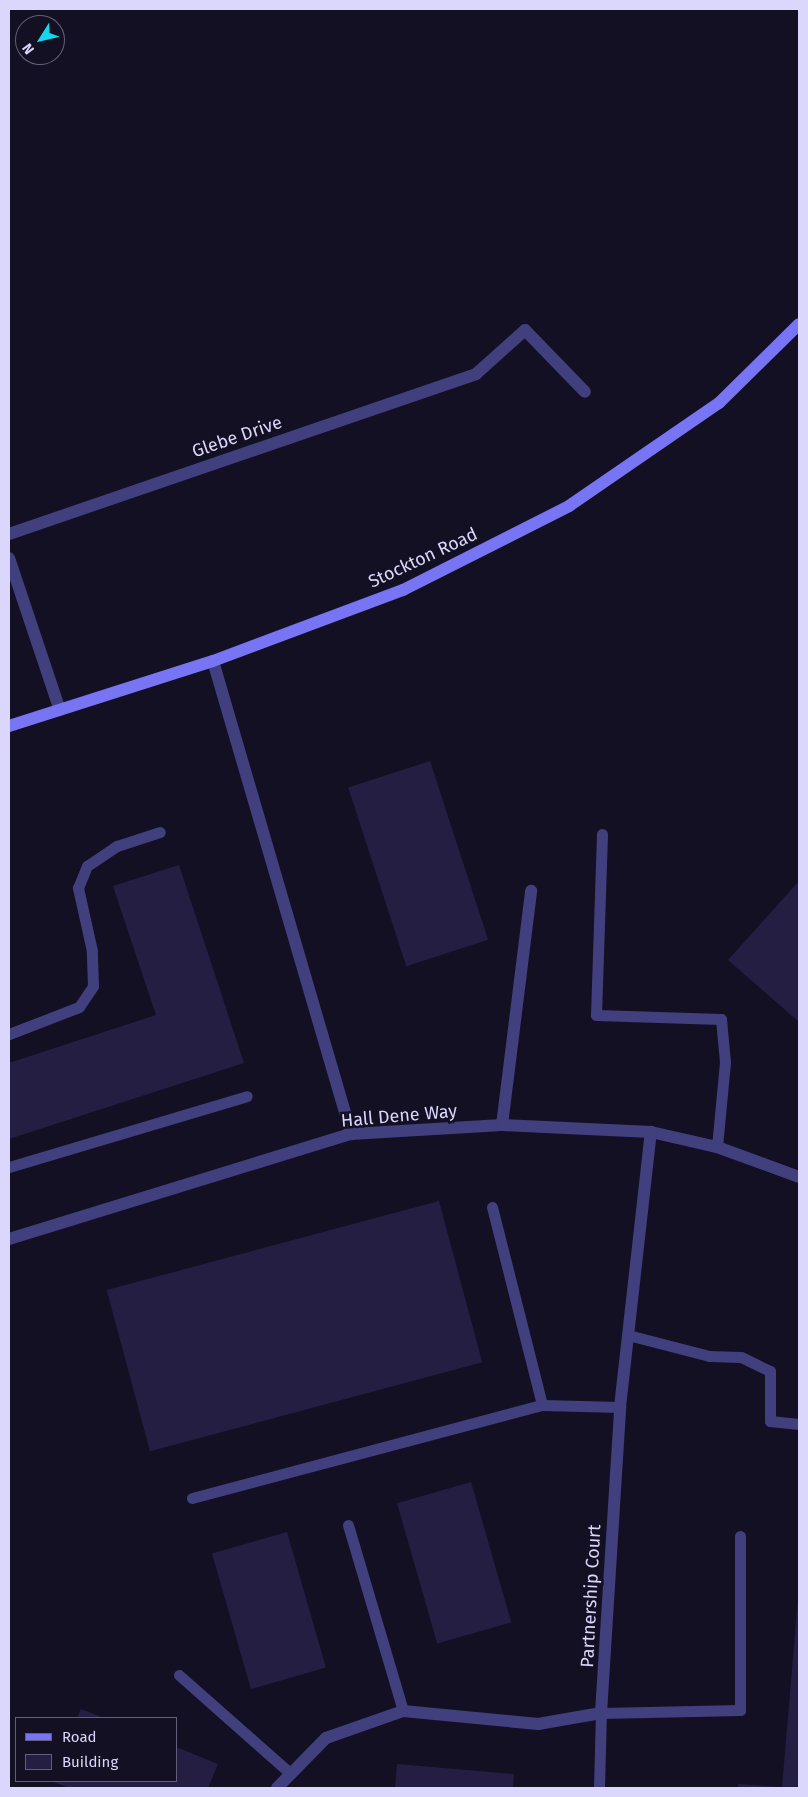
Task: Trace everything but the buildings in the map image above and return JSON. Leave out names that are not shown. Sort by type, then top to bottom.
[{"type":"main road","name":"Stockton Road","points":[[9,726],[213,661],[402,590],[569,506],[719,403],[799,324]]},
{"type":"street","name":"Glebe Drive","points":[[9,534],[476,374],[525,330],[585,392]]},
{"type":"street","points":[[9,558],[60,710]]},
{"type":"street","points":[[213,661],[351,1134]]},
{"type":"street","points":[[502,1125],[531,891]]},
{"type":"street","name":"Hall Dene Way","points":[[9,1239],[351,1134],[502,1125],[651,1132],[717,1147],[799,1177]]},
{"type":"street","name":"Partnership Court","points":[[601,1713],[620,1408],[651,1132]]},
{"type":"street","points":[[277,1788],[326,1738],[403,1710],[538,1724],[601,1713]]},
{"type":"lane","points":[[9,1034],[80,1007],[93,986],[92,951],[78,888],[87,866],[116,846],[160,832]]},
{"type":"lane","points":[[602,834],[596,1015],[721,1019],[725,1062],[717,1147]]},
{"type":"lane","points":[[9,1167],[247,1096]]},
{"type":"lane","points":[[492,1207],[542,1405]]},
{"type":"lane","points":[[628,1335],[709,1356],[741,1357],[770,1372],[770,1421],[799,1424]]},
{"type":"lane","points":[[192,1498],[542,1405],[620,1408]]},
{"type":"lane","points":[[348,1524],[403,1710]]},
{"type":"lane","points":[[599,1788],[601,1713],[740,1710],[740,1536]]},
{"type":"lane","points":[[179,1675],[291,1774]]}]
